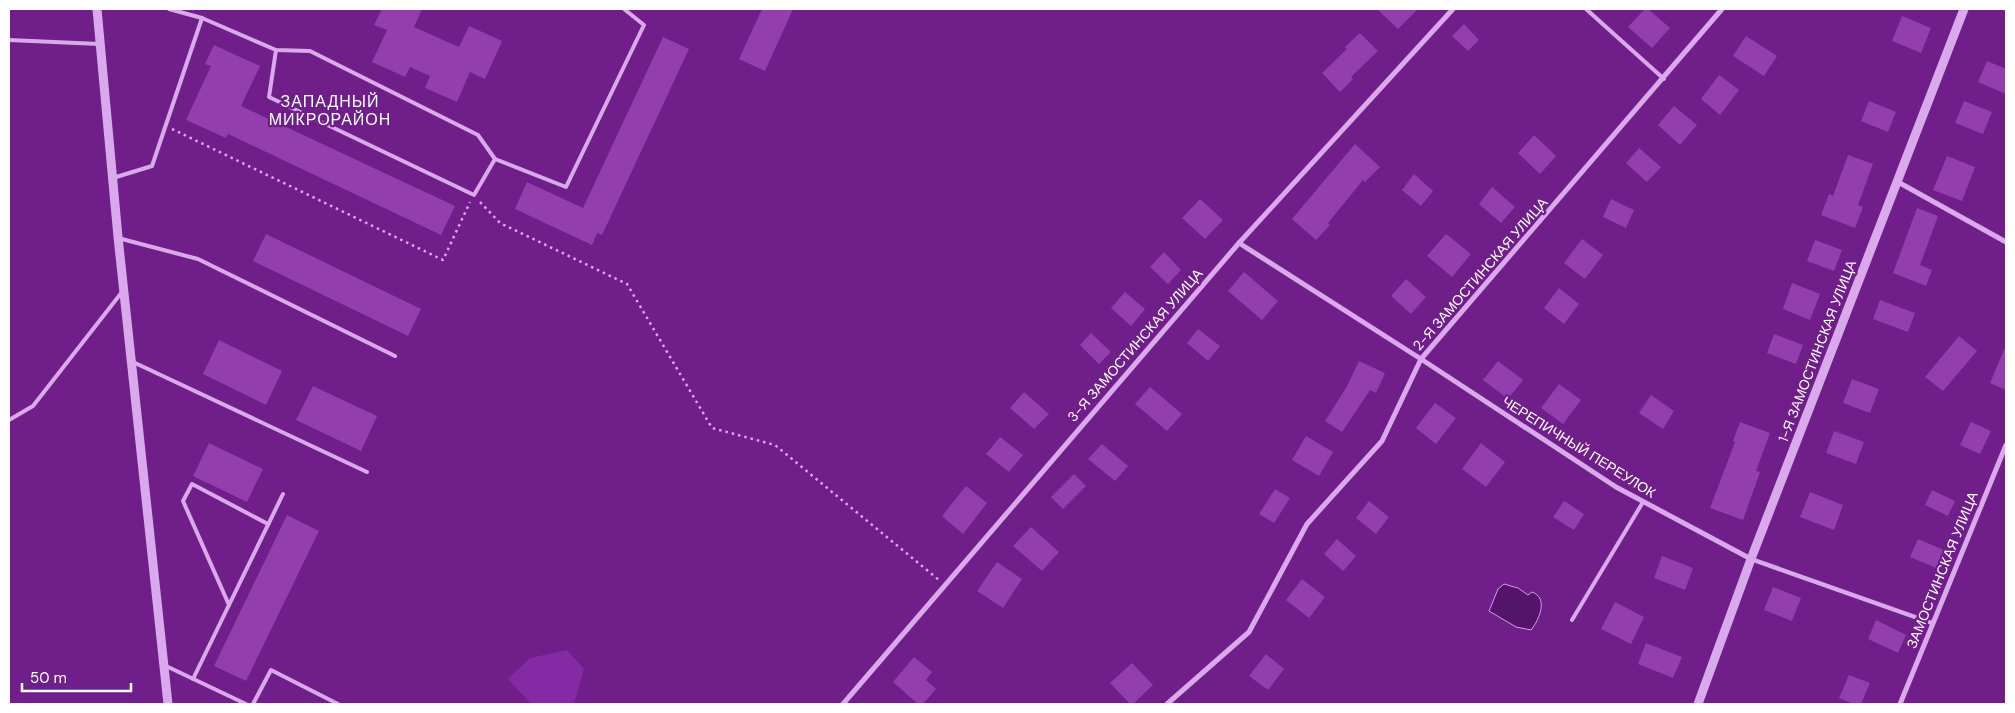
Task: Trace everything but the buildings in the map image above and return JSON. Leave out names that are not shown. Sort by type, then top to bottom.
[{"type":"street","points":[[97,9],[123,290],[168,704]]},
{"type":"street","name":"3-Я ЗАМОСТИНСКАЯ УЛИЦА","points":[[843,704],[944,584],[1239,244],[1453,9]]},
{"type":"street","name":"2-Я ЗАМОСТИНСКАЯ УЛИЦА","points":[[1167,704],[1249,632],[1307,524],[1382,441],[1421,359],[1664,79],[1722,9]]},
{"type":"street","name":"1-Я ЗАМОСТИНСКАЯ УЛИЦА","points":[[1698,704],[1751,559],[1964,9]]},
{"type":"street","points":[[1898,182],[2006,242]]},
{"type":"street","name":"ЧЕРЕПИЧНЫЙ ПЕРЕУЛОК","points":[[1239,244],[1421,359],[1616,487],[1643,502],[1751,559],[1932,623]]},
{"type":"street","name":"ЗАМОСТИНСКАЯ УЛИЦА","points":[[1900,704],[2006,445]]},
{"type":"lane","points":[[169,9],[202,18],[276,50],[310,51],[478,135],[495,159],[566,187],[644,25],[624,9]]},
{"type":"lane","points":[[1586,9],[1664,79]]},
{"type":"lane","points":[[112,179],[152,166],[202,18]]},
{"type":"lane","points":[[9,40],[99,44]]},
{"type":"lane","points":[[276,50],[270,97],[474,195],[495,159]]},
{"type":"lane","points":[[118,237],[198,258],[396,356]]},
{"type":"lane","points":[[9,420],[33,406],[123,290]]},
{"type":"lane","points":[[131,361],[368,472]]},
{"type":"lane","points":[[229,605],[183,501],[192,484],[268,524]]},
{"type":"lane","points":[[193,679],[283,494]]},
{"type":"lane","points":[[1572,620],[1643,502]]},
{"type":"lane","points":[[164,665],[246,704]]},
{"type":"lane","points":[[253,704],[271,670],[338,704]]},
{"type":"path","points":[[166,126],[443,260],[474,195],[500,223],[627,284],[712,428],[775,445],[944,584]]},
{"type":"shaded area","points":[[1504,584],[1518,588],[1528,595],[1532,592],[1540,599],[1541,610],[1531,630],[1516,627],[1489,611],[1498,589]]},
{"type":"shaded area","points":[[567,650],[584,669],[574,704],[531,704],[508,679],[530,658]]},
{"type":"district","name":"ЗАПАДНЫЙ МИКРОРАЙОН","points":[[330,110]]}]
